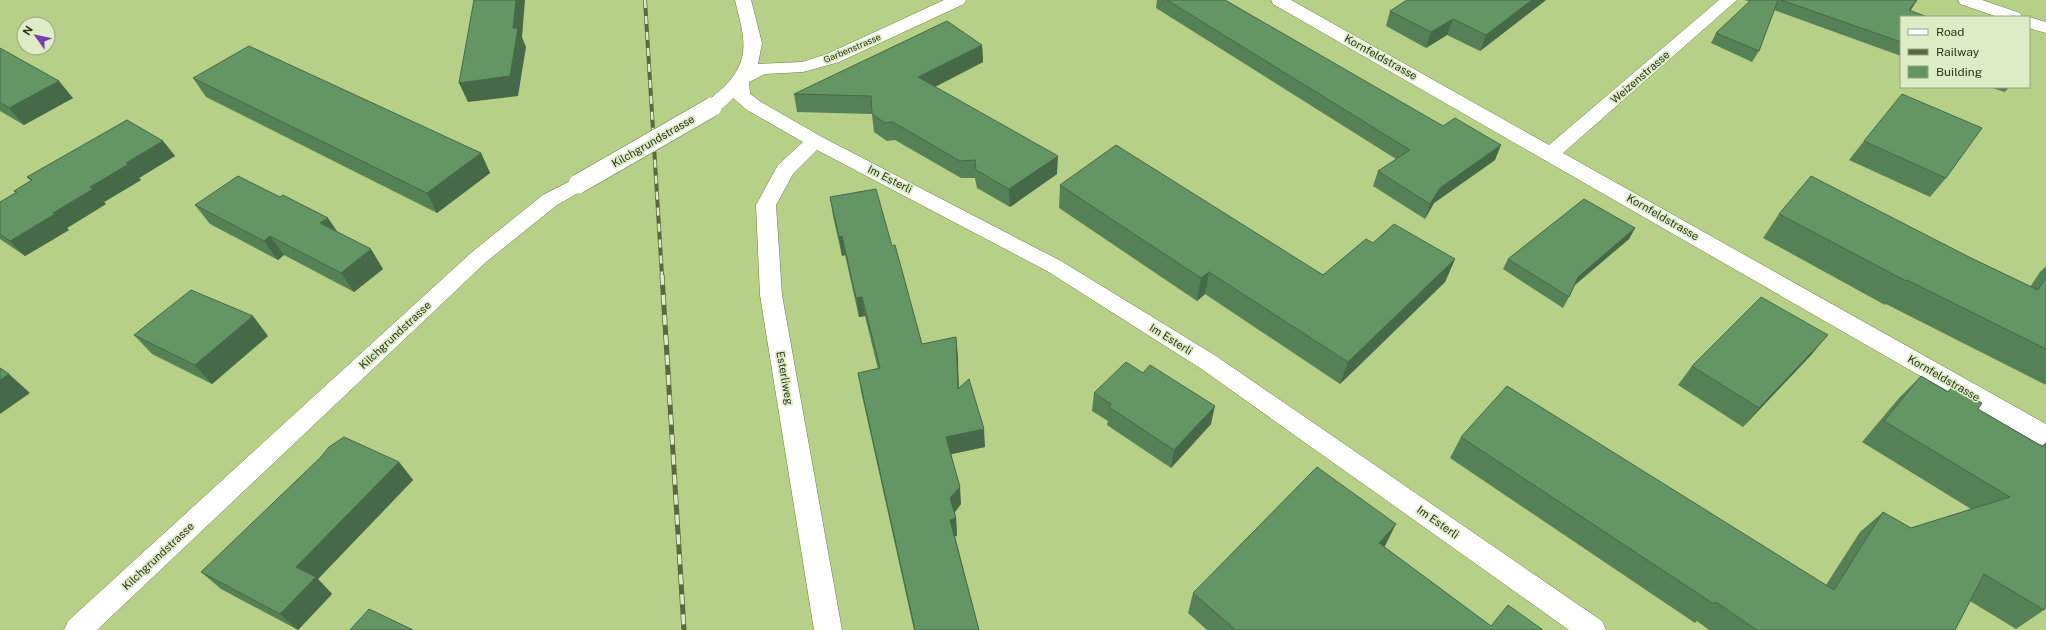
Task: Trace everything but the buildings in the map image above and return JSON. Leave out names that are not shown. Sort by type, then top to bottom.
[{"type":"street","name":"Kilchgrundstrasse","points":[[78,630],[479,257],[550,200],[712,107],[729,94],[750,63],[753,48],[743,0]]},
{"type":"street","name":"Garbenstrasse","points":[[740,79],[761,69],[781,66],[803,67],[833,58],[958,0]]},
{"type":"street","name":"Kornfeldstrasse","points":[[1279,0],[1551,153],[2046,436]]},
{"type":"street","name":"Weizenstrasse","points":[[1551,153],[1729,0]]},
{"type":"street","points":[[1966,0],[2011,16]]},
{"type":"street","points":[[2030,22],[2046,28]]},
{"type":"street","name":"Im Esterli","points":[[740,79],[741,96],[754,106],[815,141],[1054,266],[1208,362],[1592,630]]},
{"type":"street","name":"Esterliweg","points":[[815,141],[785,170],[766,205],[772,295],[828,630]]},
{"type":"railway","points":[[645,0],[662,276]]},
{"type":"railway","points":[[662,275],[684,630]]}]
